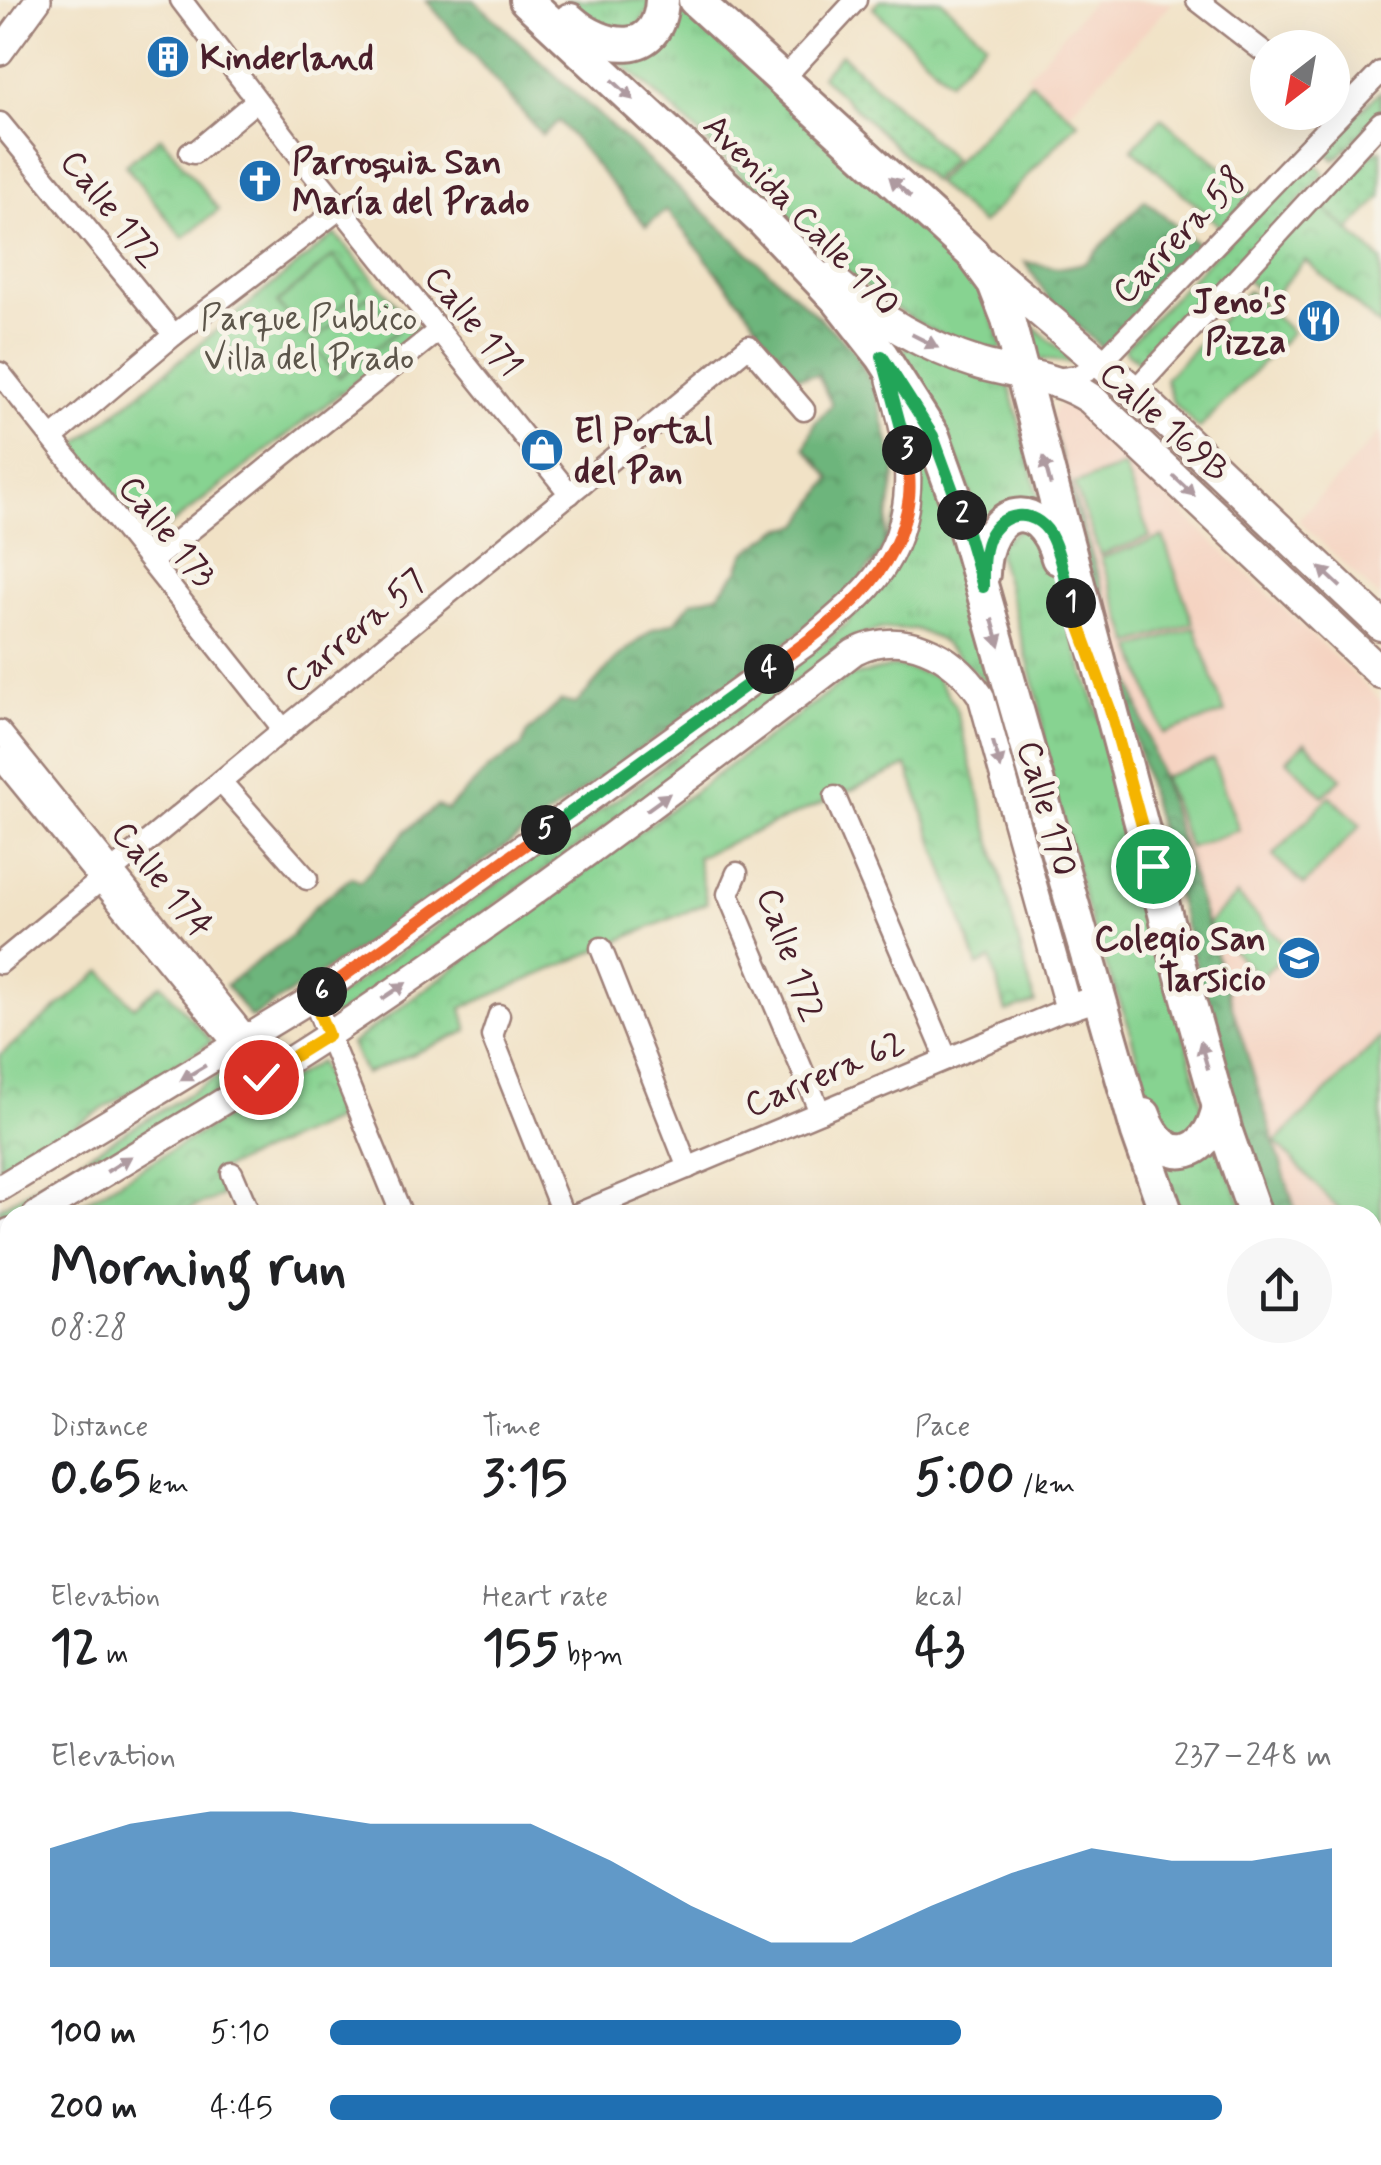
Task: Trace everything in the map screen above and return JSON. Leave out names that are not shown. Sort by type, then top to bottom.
[{"type":"main road","name":"Avenida Calle 170","points":[[526,0],[763,221],[838,300],[882,356],[933,436],[983,587],[1138,1133],[1163,1205]]},
{"type":"main road","points":[[548,0],[584,33],[616,46],[633,44],[649,34],[659,20],[662,0]]},
{"type":"main road","points":[[695,0],[972,253],[1000,297],[1037,377],[1110,709],[1219,1106],[1252,1205]]},
{"type":"main road","name":"Calle 169B","points":[[763,221],[877,314],[952,354],[1074,387],[1091,399],[1381,674]]},
{"type":"main road","name":"Calle 169B","points":[[972,253],[1134,391],[1381,625]]},
{"type":"main road","points":[[983,587],[984,556],[1000,521],[1025,515],[1038,521],[1054,543],[1075,618],[1110,709]]},
{"type":"main road","points":[[1104,1010],[1151,1135],[1159,1144],[1169,1149],[1192,1150],[1207,1140],[1219,1106]]},
{"type":"street","points":[[0,52],[38,0]]},
{"type":"street","name":"Calle 171","points":[[181,0],[256,101],[570,494]]},
{"type":"street","points":[[783,79],[856,0]]},
{"type":"street","points":[[1197,0],[1250,41]]},
{"type":"street","name":"Carrera 58","points":[[1350,98],[1381,72]]},
{"type":"street","points":[[190,152],[256,101]]},
{"type":"street","name":"Carrera 58","points":[[1134,391],[1381,122]]},
{"type":"street","name":"Calle 172","points":[[0,123],[174,335]]},
{"type":"street","name":"Carrera 58","points":[[1037,377],[1078,376],[1101,363],[1321,130]]},
{"type":"street","points":[[1310,144],[1334,172]]},
{"type":"street","points":[[52,438],[174,335],[342,207]]},
{"type":"street","points":[[151,562],[439,330]]},
{"type":"street","name":"Carrera 57","points":[[0,963],[749,346],[804,410]]},
{"type":"street","points":[[0,1188],[313,998],[810,640],[868,588],[892,554],[909,496],[908,450],[882,356]]},
{"type":"street","name":"Calle 173","points":[[0,373],[284,730]]},
{"type":"street","name":"Calle 170","points":[[328,1035],[494,922],[854,652],[870,643],[895,641],[928,650],[959,669],[980,696],[1068,1008]]},
{"type":"street","name":"Calle 174","points":[[0,732],[108,875],[267,1073]]},
{"type":"street","name":"Calle 174","points":[[0,758],[108,875]]},
{"type":"street","points":[[222,782],[307,879]]},
{"type":"street","points":[[835,797],[947,1059]]},
{"type":"street","name":"Calle 172","points":[[737,873],[728,894],[820,1112]]},
{"type":"street","points":[[602,948],[688,1168]]},
{"type":"street","points":[[313,998],[398,1205]]},
{"type":"street","name":"Carrera 62","points":[[599,1205],[1068,1008],[1104,1010]]},
{"type":"street","points":[[499,1015],[492,1036],[560,1205]]},
{"type":"street","points":[[52,1205],[328,1035]]},
{"type":"street","points":[[232,1173],[246,1205]]},
{"type":"shaded area","points":[[1093,0],[1173,2],[1070,112],[1027,76]]},
{"type":"shaded area","name":"Colegio San Tarsicio","points":[[1056,406],[1070,406],[1381,701],[1381,1205],[1294,1205],[1050,420]]},
{"type":"shaded area","points":[[1381,431],[1381,599],[1298,520]]},
{"type":"green space","points":[[426,0],[474,0],[853,349],[876,392],[896,470],[883,548],[856,586],[771,656],[384,933],[251,1018],[226,985],[290,937],[314,907],[352,877],[360,882],[408,829],[437,806],[447,810],[488,769],[522,746],[526,734],[561,701],[576,704],[619,656],[653,629],[675,622],[692,601],[718,595],[739,569],[744,554],[780,529],[800,525],[831,478],[805,448],[815,423],[832,405],[818,375],[796,377],[667,210],[646,226],[559,121],[542,135]]},
{"type":"green space","points":[[566,0],[655,0],[635,31],[596,27]]},
{"type":"green space","points":[[675,0],[683,0],[835,137],[980,283],[1003,347],[999,350],[974,345],[932,330],[877,295],[810,241],[619,62]]},
{"type":"green space","points":[[880,0],[941,0],[986,42],[949,81],[873,8]]},
{"type":"green space","points":[[841,54],[953,159],[932,181],[821,76]]},
{"type":"green space","points":[[1031,82],[1078,122],[982,224],[935,183]]},
{"type":"green space","points":[[1381,91],[1381,113],[1335,160],[1320,147],[1339,130],[1350,130],[1350,119]]},
{"type":"green space","points":[[1161,118],[1255,194],[1221,227],[1132,149]]},
{"type":"green space","points":[[161,137],[219,210],[183,238],[125,165]]},
{"type":"green space","points":[[1381,150],[1381,197],[1349,231],[1322,206],[1375,151]]},
{"type":"green space","points":[[1309,156],[1325,173],[1147,371],[1124,349]]},
{"type":"green space","points":[[1313,196],[1381,260],[1381,327],[1305,260],[1269,301],[1244,278]]},
{"type":"green space","points":[[1145,200],[1201,247],[1103,349],[1050,301],[1025,262],[1058,268],[1085,263]]},
{"type":"green space","name":"Parque Publico Villa del Prado","points":[[335,234],[420,332],[147,543],[73,447]]},
{"type":"green space","points":[[333,256],[361,289],[306,336],[277,303]]},
{"type":"green space","points":[[1248,291],[1292,332],[1199,429],[1173,402],[1165,379]]},
{"type":"green space","points":[[367,296],[397,331],[339,377],[311,343]]},
{"type":"green space","points":[[1025,319],[1075,363],[1038,359]]},
{"type":"green space","points":[[906,346],[976,369],[1010,387],[1041,505],[983,525],[980,522],[946,436],[901,357]]},
{"type":"green space","points":[[1050,420],[1294,1205],[1259,1205]]},
{"type":"green space","points":[[1124,466],[1150,537],[1100,555],[1074,484]]},
{"type":"green space","points":[[924,470],[933,472],[1082,991],[1071,986],[986,682],[940,640],[915,629],[880,629],[852,638],[634,807],[360,1000],[336,1016],[330,1012],[333,999],[627,792],[848,623],[915,477]]},
{"type":"green space","points":[[1024,526],[1050,553],[1078,656],[1116,759],[1204,1115],[1203,1125],[1178,1143],[1152,1114],[1128,1023],[1094,935],[1048,767],[1039,702],[998,554],[999,543]]},
{"type":"green space","points":[[1163,537],[1193,623],[1131,644],[1101,558]]},
{"type":"green space","points":[[1195,627],[1225,713],[1164,734],[1133,648]]},
{"type":"green space","points":[[896,666],[935,676],[955,705],[1035,1003],[1006,1012],[991,959],[978,966],[907,766],[697,857],[707,903],[462,1008],[468,1031],[365,1074],[351,1044],[850,677]]},
{"type":"green space","points":[[1305,742],[1342,778],[1323,796],[1287,760]]},
{"type":"green space","points":[[1213,759],[1239,830],[1189,848],[1163,777]]},
{"type":"green space","points":[[1330,796],[1361,825],[1304,885],[1273,856]]},
{"type":"green space","points":[[1237,895],[1290,950],[1260,978],[1207,924]]},
{"type":"green space","points":[[102,971],[134,1007],[161,984],[212,1042],[0,1172],[0,1055]]},
{"type":"green space","points":[[1381,1037],[1381,1205],[1335,1205],[1276,1142]]},
{"type":"green space","points":[[319,1062],[344,1116],[215,1172],[222,1196],[199,1205],[80,1205]]},
{"type":"green space","points":[[235,1066],[243,1070],[242,1077],[31,1205],[5,1205]]},
{"type":"green space","points":[[1216,1143],[1243,1205],[1174,1205],[1160,1161]]},
{"type":"place","name":"Kinderland","points":[[168,57]]},
{"type":"place","name":"Parroquia San María del Prado","points":[[260,181]]},
{"type":"place","name":"Jeno's Pizza","points":[[1319,321]]},
{"type":"place","name":"El Portal del Pan","points":[[542,450]]},
{"type":"place","name":"Colegio San Tarsicio","points":[[1299,958]]},
{"type":"route","points":[[261,1077],[328,1035],[313,998],[810,640],[868,588],[892,554],[909,496],[908,450],[882,356],[933,436],[983,587],[984,556],[1000,521],[1025,515],[1048,531],[1075,618],[1110,709],[1153,866]]}]
